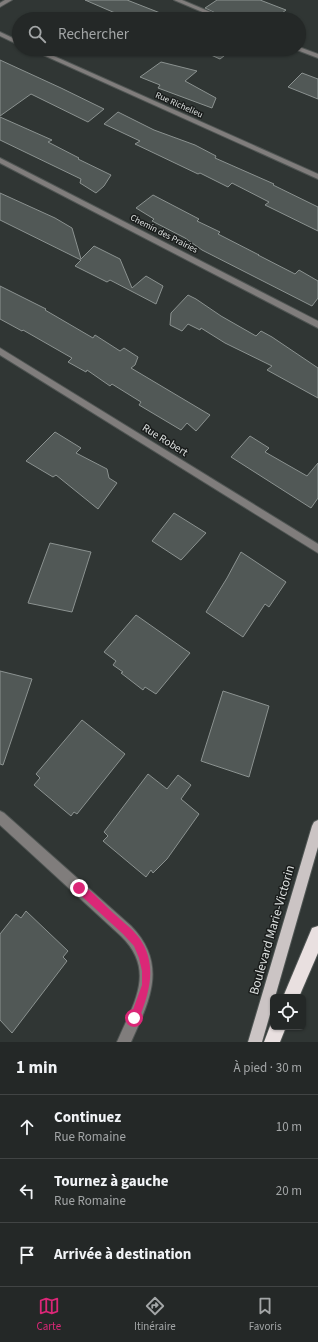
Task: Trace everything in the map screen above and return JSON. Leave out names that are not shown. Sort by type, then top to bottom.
[{"type":"highway","points":[[292,994],[318,934]]},
{"type":"highway","points":[[272,1042],[277,1030]]},
{"type":"main road","name":"Boulevard Marie-Victorin","points":[[255,1042],[318,826]]},
{"type":"street","points":[[0,5],[9,0]]},
{"type":"street","points":[[177,0],[207,12]]},
{"type":"street","points":[[0,34],[12,39]]},
{"type":"street","points":[[306,52],[318,56]]},
{"type":"street","name":"Rue Richelieu","points":[[49,56],[318,177]]},
{"type":"street","name":"Chemin des Prairies","points":[[0,160],[318,325]]},
{"type":"street","name":"Rue Robert","points":[[0,351],[318,549]]},
{"type":"street","points":[[0,817],[126,931],[137,943],[144,958],[147,971],[146,985],[124,1042]]},
{"type":"building","points":[[85,0],[127,0],[158,12],[113,12]]},
{"type":"building","points":[[217,0],[260,0],[286,10],[283,12],[213,12],[205,8]]},
{"type":"building","points":[[213,56],[224,56],[220,59]]},
{"type":"building","points":[[0,60],[104,109],[88,122],[31,94],[0,116]]},
{"type":"building","points":[[161,62],[197,71],[185,81],[216,98],[212,108],[158,88],[160,85],[140,77]]},
{"type":"building","points":[[302,73],[318,79],[318,99],[288,87]]},
{"type":"building","points":[[118,112],[154,130],[195,145],[216,156],[215,158],[274,184],[273,185],[318,207],[318,231],[265,205],[269,202],[232,183],[228,187],[135,144],[140,141],[104,124]]},
{"type":"building","points":[[0,117],[52,140],[48,142],[111,175],[104,186],[96,193],[80,183],[81,179],[0,140]]},
{"type":"building","points":[[0,193],[55,218],[72,228],[81,259],[94,246],[120,259],[132,288],[146,276],[163,286],[156,304],[110,280],[107,282],[75,266],[81,260],[0,220]]},
{"type":"building","points":[[153,195],[199,219],[197,221],[220,232],[218,234],[258,255],[295,274],[299,270],[318,281],[318,298],[312,306],[202,250],[185,238],[152,221],[154,219],[136,208]]},
{"type":"building","points":[[0,286],[46,309],[45,310],[93,338],[95,335],[120,351],[124,348],[138,357],[135,365],[131,368],[210,415],[196,431],[187,423],[181,430],[139,405],[141,402],[112,384],[110,386],[87,370],[86,372],[68,362],[72,358],[23,330],[22,331],[0,319]]},
{"type":"building","points":[[188,295],[256,336],[261,331],[272,337],[318,368],[318,398],[267,370],[272,366],[225,343],[201,328],[200,330],[188,324],[182,331],[170,325],[171,313]]},
{"type":"building","points":[[55,432],[81,448],[76,453],[107,469],[109,478],[117,483],[98,509],[56,475],[53,477],[26,461]]},
{"type":"building","points":[[250,436],[269,448],[265,452],[307,476],[318,463],[318,498],[311,508],[231,457]]},
{"type":"building","points":[[174,513],[206,533],[181,560],[152,541]]},
{"type":"building","points":[[50,543],[91,552],[72,612],[28,603]]},
{"type":"building","points":[[241,552],[286,582],[269,607],[265,604],[243,637],[206,612]]},
{"type":"building","points":[[136,615],[190,653],[156,694],[145,687],[143,690],[121,673],[123,672],[113,665],[116,661],[104,652]]},
{"type":"building","points":[[0,671],[32,679],[3,765],[0,764]]},
{"type":"building","points":[[223,691],[269,706],[249,777],[201,761]]},
{"type":"building","points":[[82,720],[125,754],[77,814],[74,812],[71,816],[34,785],[40,778],[36,774]]},
{"type":"building","points":[[148,774],[167,789],[178,775],[191,785],[181,799],[199,814],[167,859],[153,873],[151,870],[146,877],[103,841],[108,836],[104,832]]},
{"type":"building","points":[[26,911],[68,951],[63,957],[67,961],[12,1033],[0,1020],[0,934],[16,914],[21,918]]},
{"type":"route","points":[[79,888],[126,931],[137,943],[144,958],[147,971],[146,985],[134,1018]]}]
